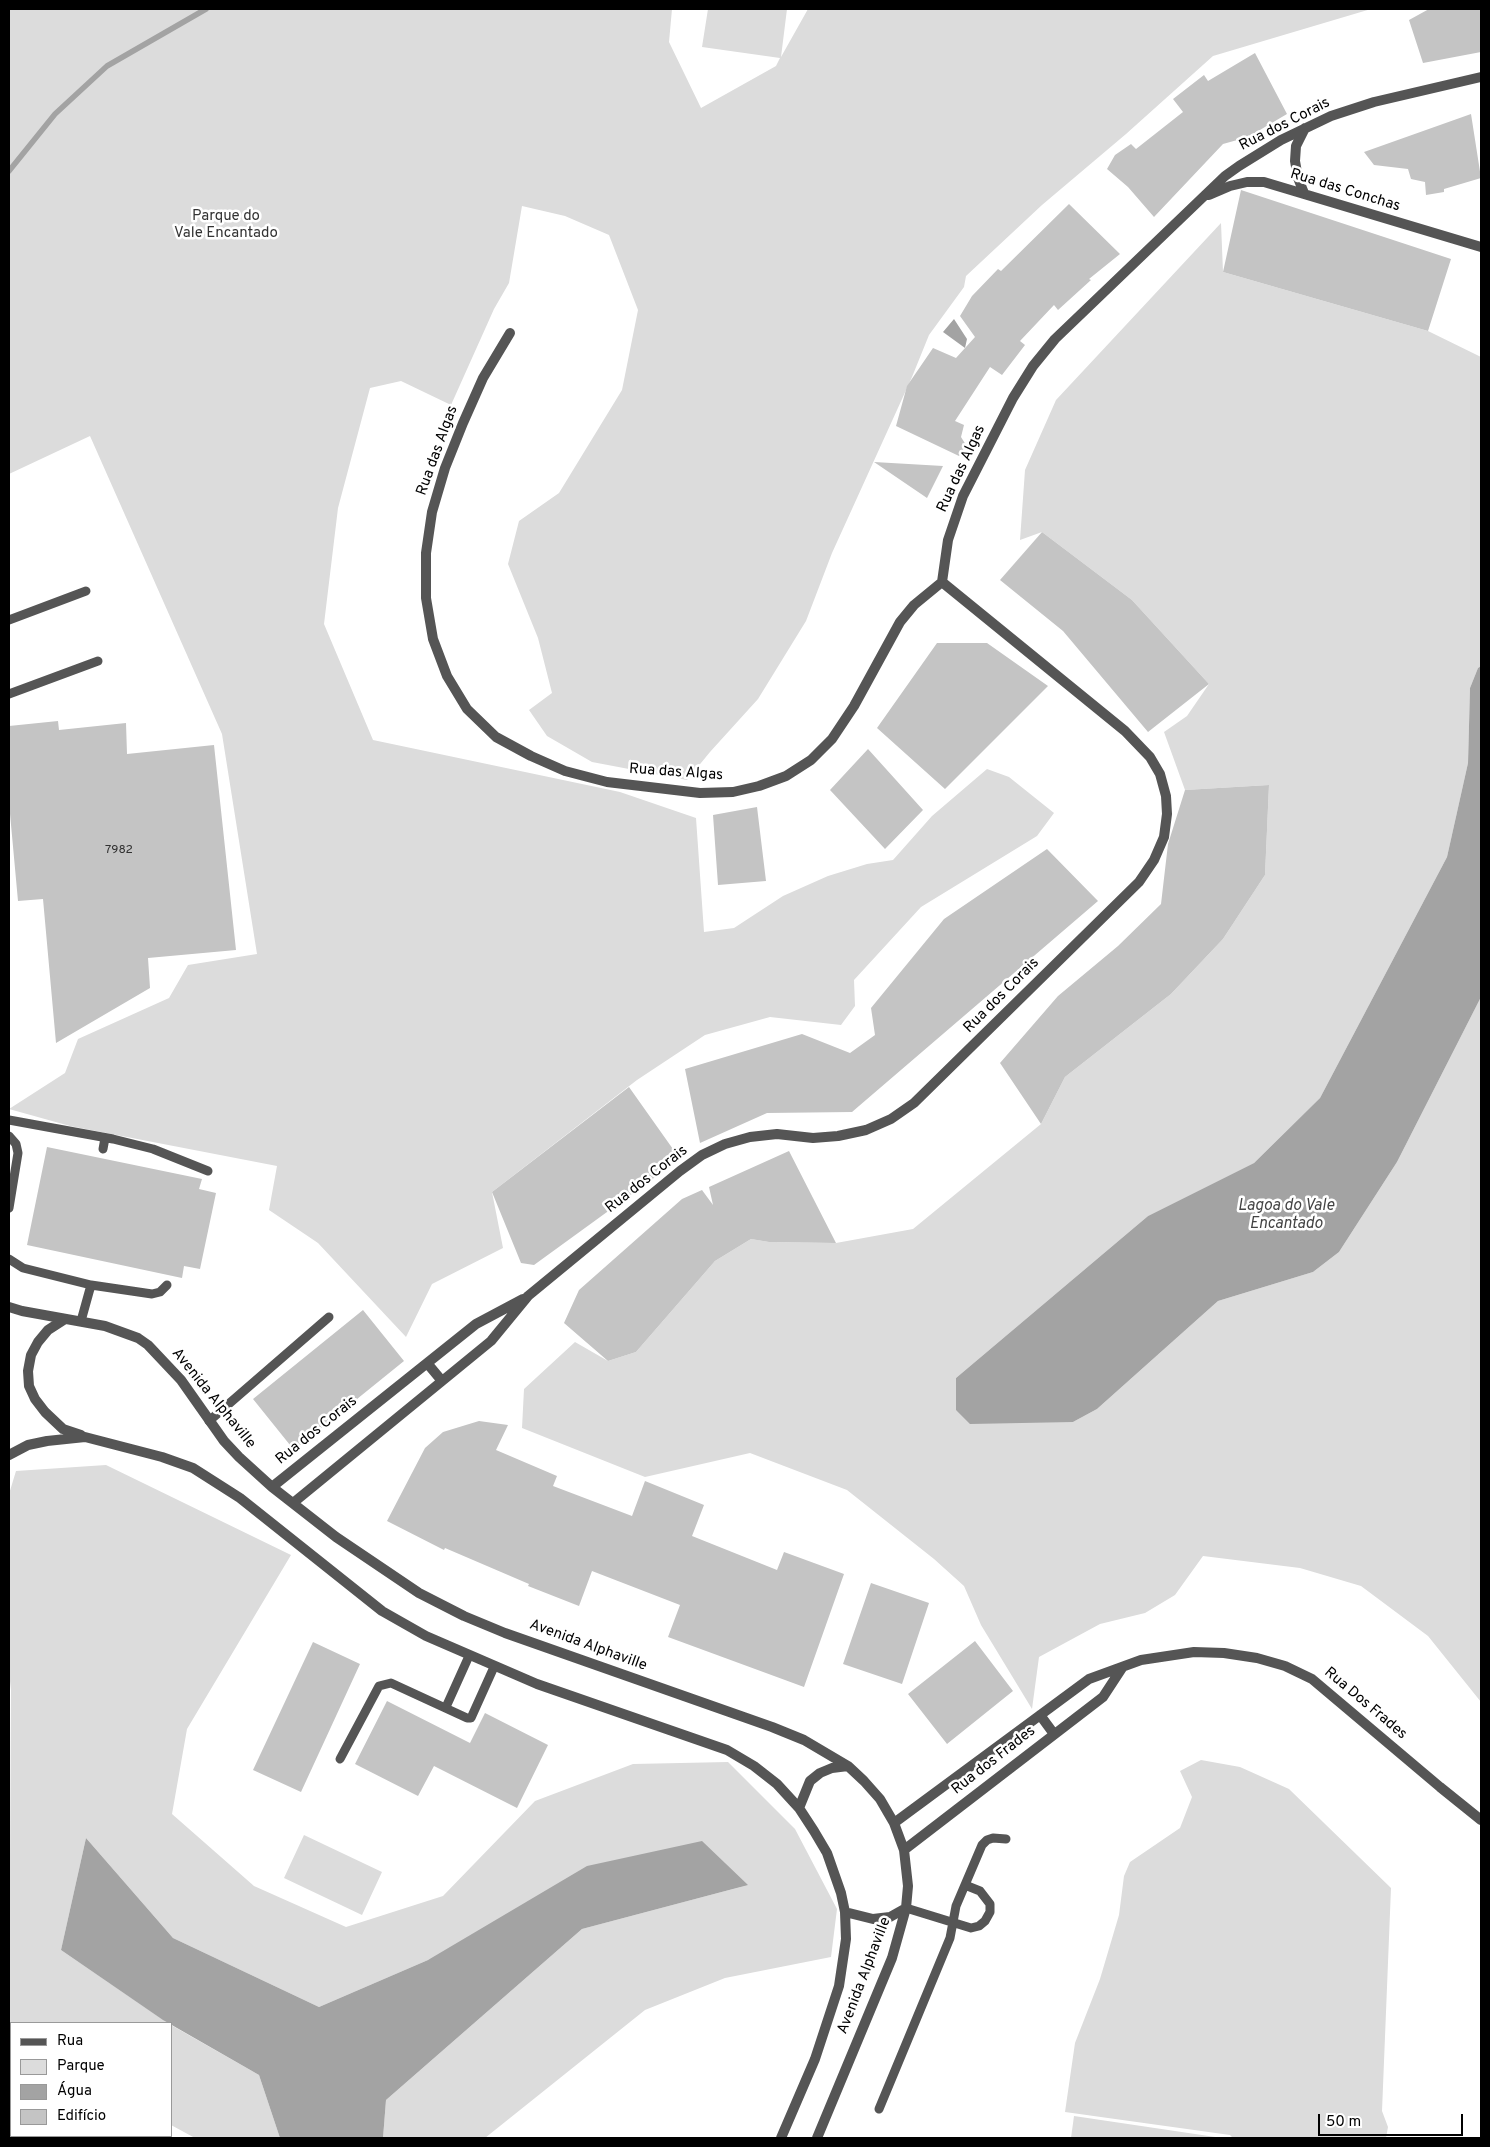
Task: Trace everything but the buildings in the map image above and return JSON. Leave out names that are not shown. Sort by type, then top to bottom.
[{"type":"street","name":"Rua dos Corais","points":[[1202,199],[1239,166],[1305,128],[1331,116],[1374,102],[1481,78]]},
{"type":"street","points":[[1304,193],[1298,178],[1295,161],[1296,146],[1305,128]]},
{"type":"street","name":"Rua das Conchas","points":[[1202,199],[1230,186],[1247,182],[1264,182],[1481,247]]},
{"type":"street","name":"Rua das Algas","points":[[510,333],[483,378],[445,468],[432,512],[426,553],[426,598],[433,639],[447,676],[467,709],[496,736],[531,756],[565,771],[607,782],[700,793],[733,792],[759,786],[786,776],[812,760],[832,739],[854,706],[900,622],[914,606],[942,582],[948,540],[963,496],[1013,398],[1033,366],[1055,339],[1202,199]]},
{"type":"street","name":"Rua dos Corais","points":[[272,1487],[476,1324],[528,1296],[702,1155],[726,1144],[750,1137],[777,1134],[813,1138],[830,1137],[866,1130],[891,1119],[914,1103],[1139,882],[1154,860],[1164,837],[1167,814],[1166,796],[1160,774],[1150,757],[1125,730],[942,582]]},
{"type":"street","name":"Rua dos Corais","points":[[293,1504],[491,1341],[528,1296]]},
{"type":"street","name":"Avenida Alphaville","points":[[9,1307],[81,1321],[122,1332],[148,1345],[181,1380],[209,1421],[238,1457],[336,1538],[419,1593],[464,1616],[550,1649],[772,1728],[812,1745],[848,1766],[880,1799],[894,1822],[904,1850],[908,1886],[906,1908],[892,1958],[816,2138]]},
{"type":"street","points":[[65,1319],[48,1330],[30,1355],[29,1386],[35,1399],[45,1412],[63,1429],[85,1437]]},
{"type":"street","points":[[427,1363],[442,1382]]},
{"type":"street","name":"Avenida Alphaville","points":[[9,1455],[28,1445],[85,1437],[162,1457],[193,1468],[215,1480],[240,1498],[382,1611],[426,1636],[494,1667],[538,1684],[726,1750],[754,1766],[777,1784],[799,1808],[827,1853],[839,1886],[845,1912],[846,1939],[839,1986],[815,2059],[781,2138]]},
{"type":"street","name":"Rua Dos Frades","points":[[1090,1679],[1141,1660],[1194,1652],[1224,1653],[1257,1658],[1285,1666],[1318,1684],[1481,1820]]},
{"type":"street","name":"Rua dos Frades","points":[[904,1850],[1103,1697],[1122,1668]]},
{"type":"street","name":"Rua dos Frades","points":[[894,1822],[1090,1679]]},
{"type":"street","points":[[1040,1715],[1054,1734]]},
{"type":"street","points":[[799,1808],[810,1781],[820,1773],[832,1768],[848,1766]]},
{"type":"street","points":[[845,1912],[872,1919],[890,1917],[906,1908]]},
{"type":"lane","points":[[9,620],[86,592]]},
{"type":"lane","points":[[9,694],[98,661]]},
{"type":"lane","points":[[9,1120],[152,1149],[208,1171]]},
{"type":"lane","points":[[9,1136],[16,1144],[18,1153],[9,1208]]},
{"type":"lane","points":[[103,1149],[105,1138]]},
{"type":"lane","points":[[9,1259],[12,1263],[23,1268],[90,1285],[152,1294],[160,1292],[167,1285]]},
{"type":"lane","points":[[81,1321],[90,1285]]},
{"type":"lane","points":[[209,1421],[329,1317]]},
{"type":"lane","points":[[446,1707],[469,1656]]},
{"type":"lane","points":[[340,1759],[379,1686],[391,1683],[467,1718],[471,1718],[494,1667]]},
{"type":"lane","points":[[879,2109],[950,1938],[956,1906],[982,1845],[987,1840],[994,1838],[1006,1839]]},
{"type":"lane","points":[[906,1908],[972,1928],[979,1926],[985,1921],[990,1912],[990,1904],[980,1891],[965,1885]]},
{"type":"green space","name":"Parque do Vale Encantado","points":[[9,9],[672,9],[669,42],[701,108],[776,66],[780,58],[702,47],[708,9],[787,9],[781,57],[808,9],[1371,9],[1213,56],[1126,134],[1042,205],[966,276],[964,287],[929,335],[912,377],[832,553],[806,621],[758,699],[687,780],[592,762],[547,736],[529,710],[552,693],[538,638],[508,564],[519,521],[559,493],[622,390],[638,310],[609,235],[565,216],[522,206],[509,283],[494,309],[451,405],[401,381],[370,388],[338,508],[324,624],[373,740],[620,792],[696,818],[704,932],[734,928],[783,896],[828,876],[867,864],[893,860],[932,816],[987,769],[1009,777],[1054,813],[1037,836],[921,907],[854,980],[855,1006],[841,1025],[770,1017],[705,1035],[637,1080],[492,1192],[503,1248],[432,1284],[406,1337],[318,1243],[269,1210],[277,1166],[70,1126],[9,1109],[65,1073],[78,1039],[169,998],[188,965],[257,954],[222,734],[90,436],[9,474]]},
{"type":"green space","points":[[1221,223],[1223,272],[1428,331],[1481,357],[1481,666],[1478,668],[1470,688],[1468,763],[1447,857],[1320,1098],[1254,1163],[1148,1216],[956,1378],[1073,1422],[1097,1409],[1218,1301],[1313,1272],[1339,1252],[1397,1162],[1481,997],[1481,1702],[1428,1636],[1361,1586],[1300,1568],[1203,1556],[1175,1595],[1145,1613],[1100,1624],[1039,1657],[1032,1709],[981,1625],[964,1586],[934,1559],[847,1490],[750,1453],[645,1477],[522,1428],[524,1389],[575,1342],[608,1361],[636,1352],[715,1261],[751,1239],[769,1242],[836,1243],[913,1229],[1041,1124],[1065,1077],[1171,994],[1223,939],[1265,875],[1269,785],[1185,790],[1164,732],[1187,716],[1209,684],[1132,600],[1042,532],[1020,540],[1025,470],[1056,400]]},
{"type":"green space","points":[[106,1465],[291,1555],[187,1729],[172,1814],[254,1886],[346,1927],[443,1896],[535,1801],[633,1764],[728,1762],[795,1829],[837,1909],[831,1957],[725,1978],[645,2010],[485,2138],[383,2138],[386,2100],[582,1929],[748,1885],[428,1960],[319,2007],[173,1938],[86,1838],[61,1950],[167,2022],[10,2022],[9,2026],[11,1690],[9,1672],[9,1494],[16,1471]]},
{"type":"green space","points":[[1201,1760],[1240,1767],[1289,1789],[1391,1888],[1382,2111],[1388,2127],[1386,2138],[1233,2138],[1230,2135],[1065,2112],[1075,2043],[1100,1979],[1119,1915],[1124,1876],[1130,1862],[1180,1828],[1192,1797],[1180,1771]]},
{"type":"green space","points":[[304,1835],[382,1872],[362,1915],[284,1878]]},
{"type":"green space","points":[[172,2026],[259,2075],[280,2138],[195,2138],[172,2126]]},
{"type":"green space","points":[[1074,2116],[1222,2138],[1071,2138]]},
{"type":"water","points":[[954,319],[967,339],[965,348],[943,332]]},
{"type":"water","name":"Lagoa do Vale Encantado","points":[[1481,666],[1481,997],[1397,1162],[1339,1252],[1313,1272],[1218,1301],[1097,1409],[1073,1422],[970,1424],[956,1410],[956,1378],[1148,1216],[1254,1163],[1320,1098],[1447,857],[1468,763],[1470,688],[1478,668]]},
{"type":"water","points":[[86,1838],[173,1938],[319,2007],[428,1960],[587,1866],[702,1841],[748,1885],[582,1929],[386,2100],[383,2138],[280,2138],[259,2075],[172,2025],[172,2022],[163,2020],[61,1950]]},
{"type":"waterway","points":[[9,171],[55,114],[107,66],[206,9]]}]
